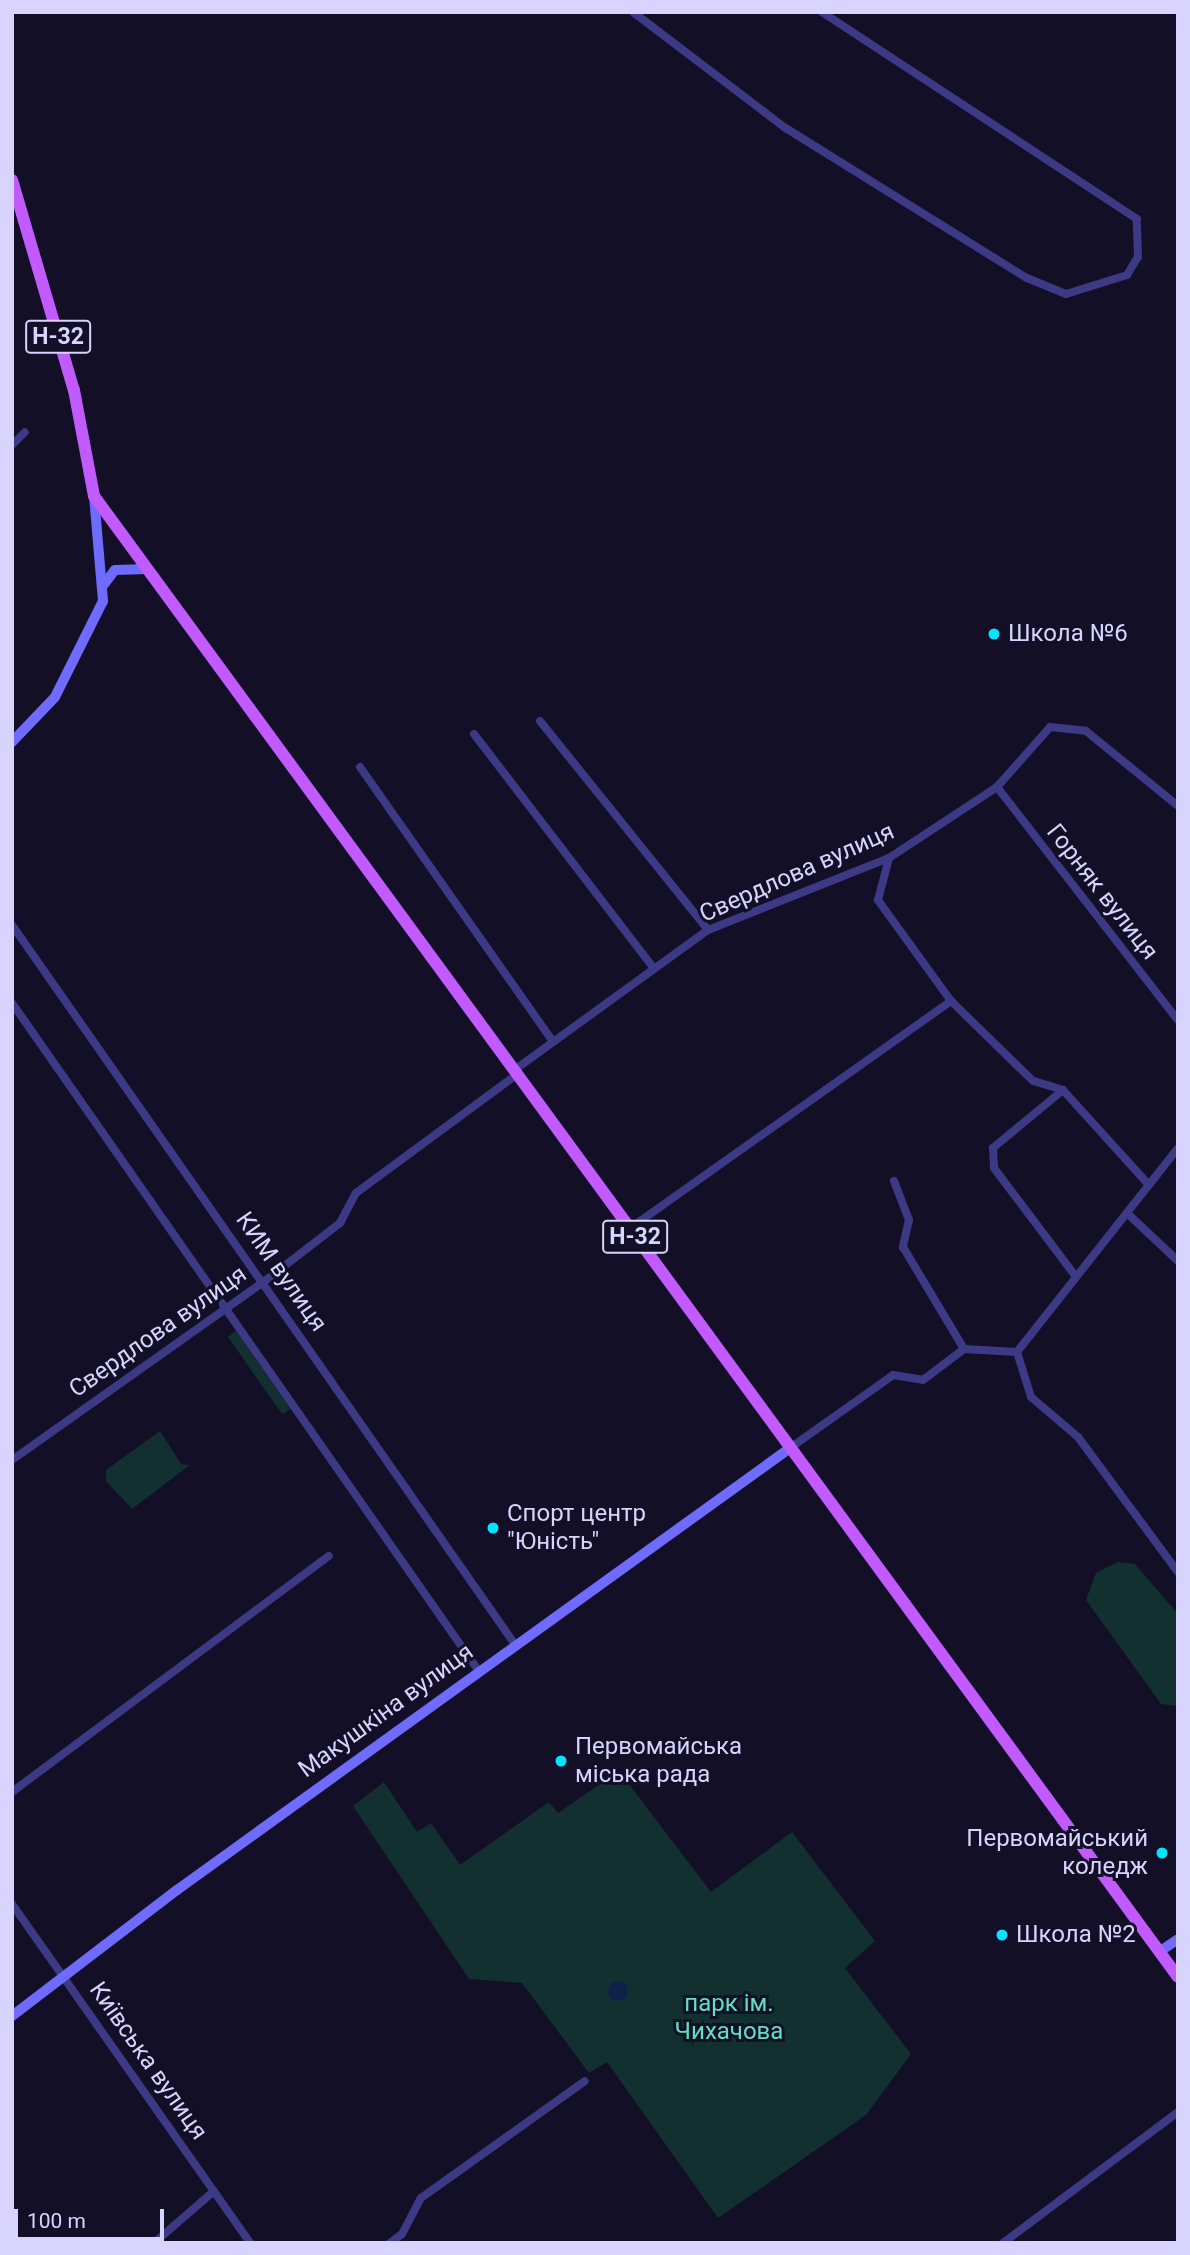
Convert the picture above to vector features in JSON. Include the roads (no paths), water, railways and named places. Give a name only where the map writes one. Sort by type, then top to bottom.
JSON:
[{"type":"main road","name":"Н-32","points":[[12,180],[74,390],[94,496],[1178,1977]]},
{"type":"street","points":[[633,12],[784,127],[1027,278],[1066,295],[1127,275],[1138,257],[1137,219],[822,12]]},
{"type":"street","points":[[12,445],[25,432]]},
{"type":"street","points":[[12,742],[55,696],[103,601],[94,496]]},
{"type":"street","points":[[102,587],[115,570],[147,569]]},
{"type":"street","points":[[540,721],[708,930]]},
{"type":"street","name":"Свердлова вулиця","points":[[12,1460],[265,1281],[340,1223],[356,1193],[553,1042],[708,930],[889,858],[997,787],[1050,727],[1086,731],[1178,806]]},
{"type":"street","points":[[474,734],[654,969]]},
{"type":"street","points":[[359,767],[553,1042]]},
{"type":"street","name":"Горняк вулиця","points":[[997,787],[1178,1020]]},
{"type":"street","points":[[889,858],[878,900],[951,1001],[1033,1081],[1063,1090],[1149,1185]]},
{"type":"street","name":"КИМ вулиця","points":[[12,925],[265,1281],[514,1643]]},
{"type":"street","points":[[629,1229],[951,1001]]},
{"type":"street","points":[[12,1003],[229,1308],[478,1670]]},
{"type":"street","points":[[1063,1090],[993,1149],[994,1168],[1076,1277]]},
{"type":"street","points":[[1017,1352],[1178,1148]]},
{"type":"street","points":[[894,1181],[909,1220],[903,1247],[964,1349]]},
{"type":"street","points":[[1127,1213],[1178,1261]]},
{"type":"street","points":[[790,1448],[893,1375],[923,1380],[964,1349],[1017,1352]]},
{"type":"street","points":[[1017,1352],[1031,1397],[1078,1437],[1178,1572]]},
{"type":"street","name":"Макушкіна вулиця","points":[[12,2016],[64,1972],[514,1643],[790,1448]]},
{"type":"street","points":[[12,1792],[329,1556]]},
{"type":"street","name":"Київська вулиця","points":[[12,1904],[64,1972],[250,2243]]},
{"type":"street","points":[[1160,1952],[1178,1939]]},
{"type":"street","points":[[390,2243],[402,2234],[421,2198],[585,2081]]},
{"type":"street","points":[[1003,2243],[1178,2112]]},
{"type":"street","points":[[154,2243],[214,2192]]},
{"type":"street","points":[[402,2234],[408,2243]]},
{"type":"street","points":[[1013,2235],[1019,2243]]},
{"type":"water","points":[[618,1981],[625,1984],[628,1991],[625,1998],[618,2001],[611,1998],[608,1991],[611,1984]]},
{"type":"place","name":"Школа №6","points":[[994,634]]},
{"type":"place","name":"Спорт центр \"Юність\"","points":[[493,1528]]},
{"type":"place","name":"Первомайська міська рада","points":[[561,1761]]},
{"type":"place","name":"Первомайський коледж","points":[[1162,1853]]},
{"type":"place","name":"Школа №2","points":[[1002,1935]]},
{"type":"park label","name":"парк ім. Чихачова","points":[[729,2018]]}]
